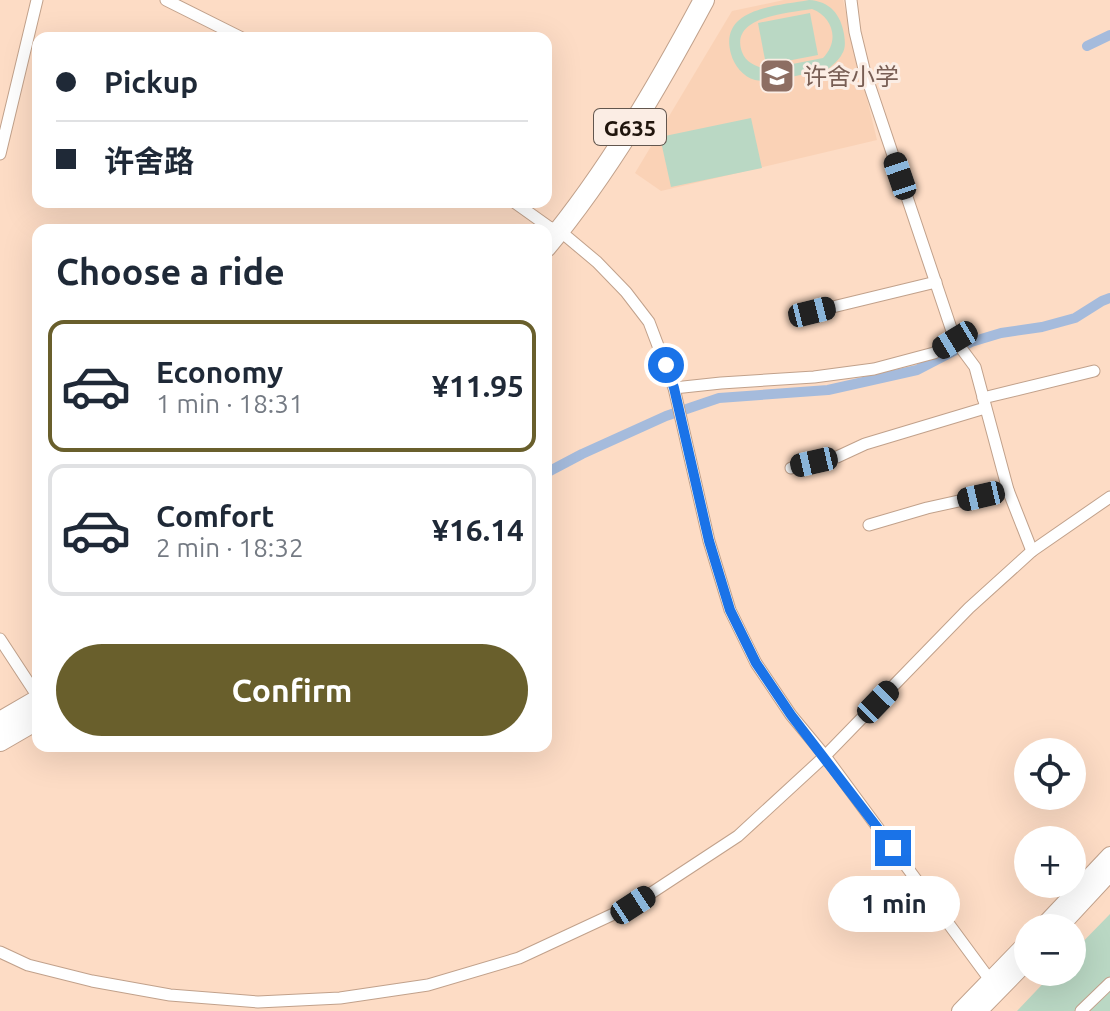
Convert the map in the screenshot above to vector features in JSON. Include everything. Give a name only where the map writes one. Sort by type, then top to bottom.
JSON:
[{"type":"highway","name":"G635","points":[[552,231],[638,98],[695,0]]},
{"type":"highway","name":"G635","points":[[552,231],[614,153],[674,57],[704,0]]},
{"type":"highway","points":[[0,722],[32,702]]},
{"type":"highway","points":[[0,741],[32,722]]},
{"type":"street","points":[[0,154],[37,0]]},
{"type":"street","points":[[166,0],[230,32]]},
{"type":"street","points":[[851,0],[864,69],[956,340],[974,365],[1008,490],[1032,551]]},
{"type":"street","points":[[521,208],[539,224]]},
{"type":"street","points":[[552,235],[597,262],[649,322],[674,392],[709,541],[730,610],[756,663],[791,715],[825,756],[998,989]]},
{"type":"street","points":[[812,312],[936,282]]},
{"type":"street","points":[[674,392],[721,383],[814,377],[874,369],[934,353],[956,340]]},
{"type":"street","points":[[791,468],[837,457],[865,444],[984,403],[1094,371]]},
{"type":"street","points":[[869,525],[1008,490]]},
{"type":"street","points":[[0,952],[28,965],[92,981],[170,995],[258,1002],[340,998],[428,985],[519,958],[633,905],[738,836],[825,756],[969,608],[1032,551],[1110,497]]},
{"type":"street","points":[[0,639],[32,689]]},
{"type":"street","points":[[1054,914],[1110,855]]},
{"type":"street","points":[[1072,914],[1110,873]]},
{"type":"street","points":[[960,1011],[998,989],[1014,963]]},
{"type":"street","points":[[979,1011],[1014,974]]},
{"type":"street","points":[[1081,1011],[1110,983]]},
{"type":"shaded area","name":"许舍小学","points":[[784,0],[843,0],[877,140],[661,191],[635,173],[732,11]]},
{"type":"green space","points":[[809,0],[829,6],[840,21],[845,47],[836,62],[828,69],[780,79],[755,80],[743,73],[731,54],[729,38],[733,27],[742,18],[767,7]],"holes":[[[812,9],[829,24],[833,37],[823,58],[767,69],[752,64],[744,56],[740,40],[752,24],[790,12]]]},
{"type":"green space","points":[[810,13],[818,55],[766,65],[758,23]]},
{"type":"green space","points":[[751,118],[762,168],[671,187],[660,137]]},
{"type":"green space","points":[[1110,914],[1110,1011],[1017,1011],[1041,986],[1086,986],[1086,939]]},
{"type":"waterway","points":[[1087,46],[1110,35]]},
{"type":"waterway","points":[[552,470],[666,416],[719,398],[828,390],[917,370],[971,342],[1075,318],[1110,298]]},
{"type":"place","name":"许舍小学","points":[[777,76]]},
{"type":"route","points":[[666,365],[709,541],[730,610],[756,663],[791,715],[893,848]]}]
